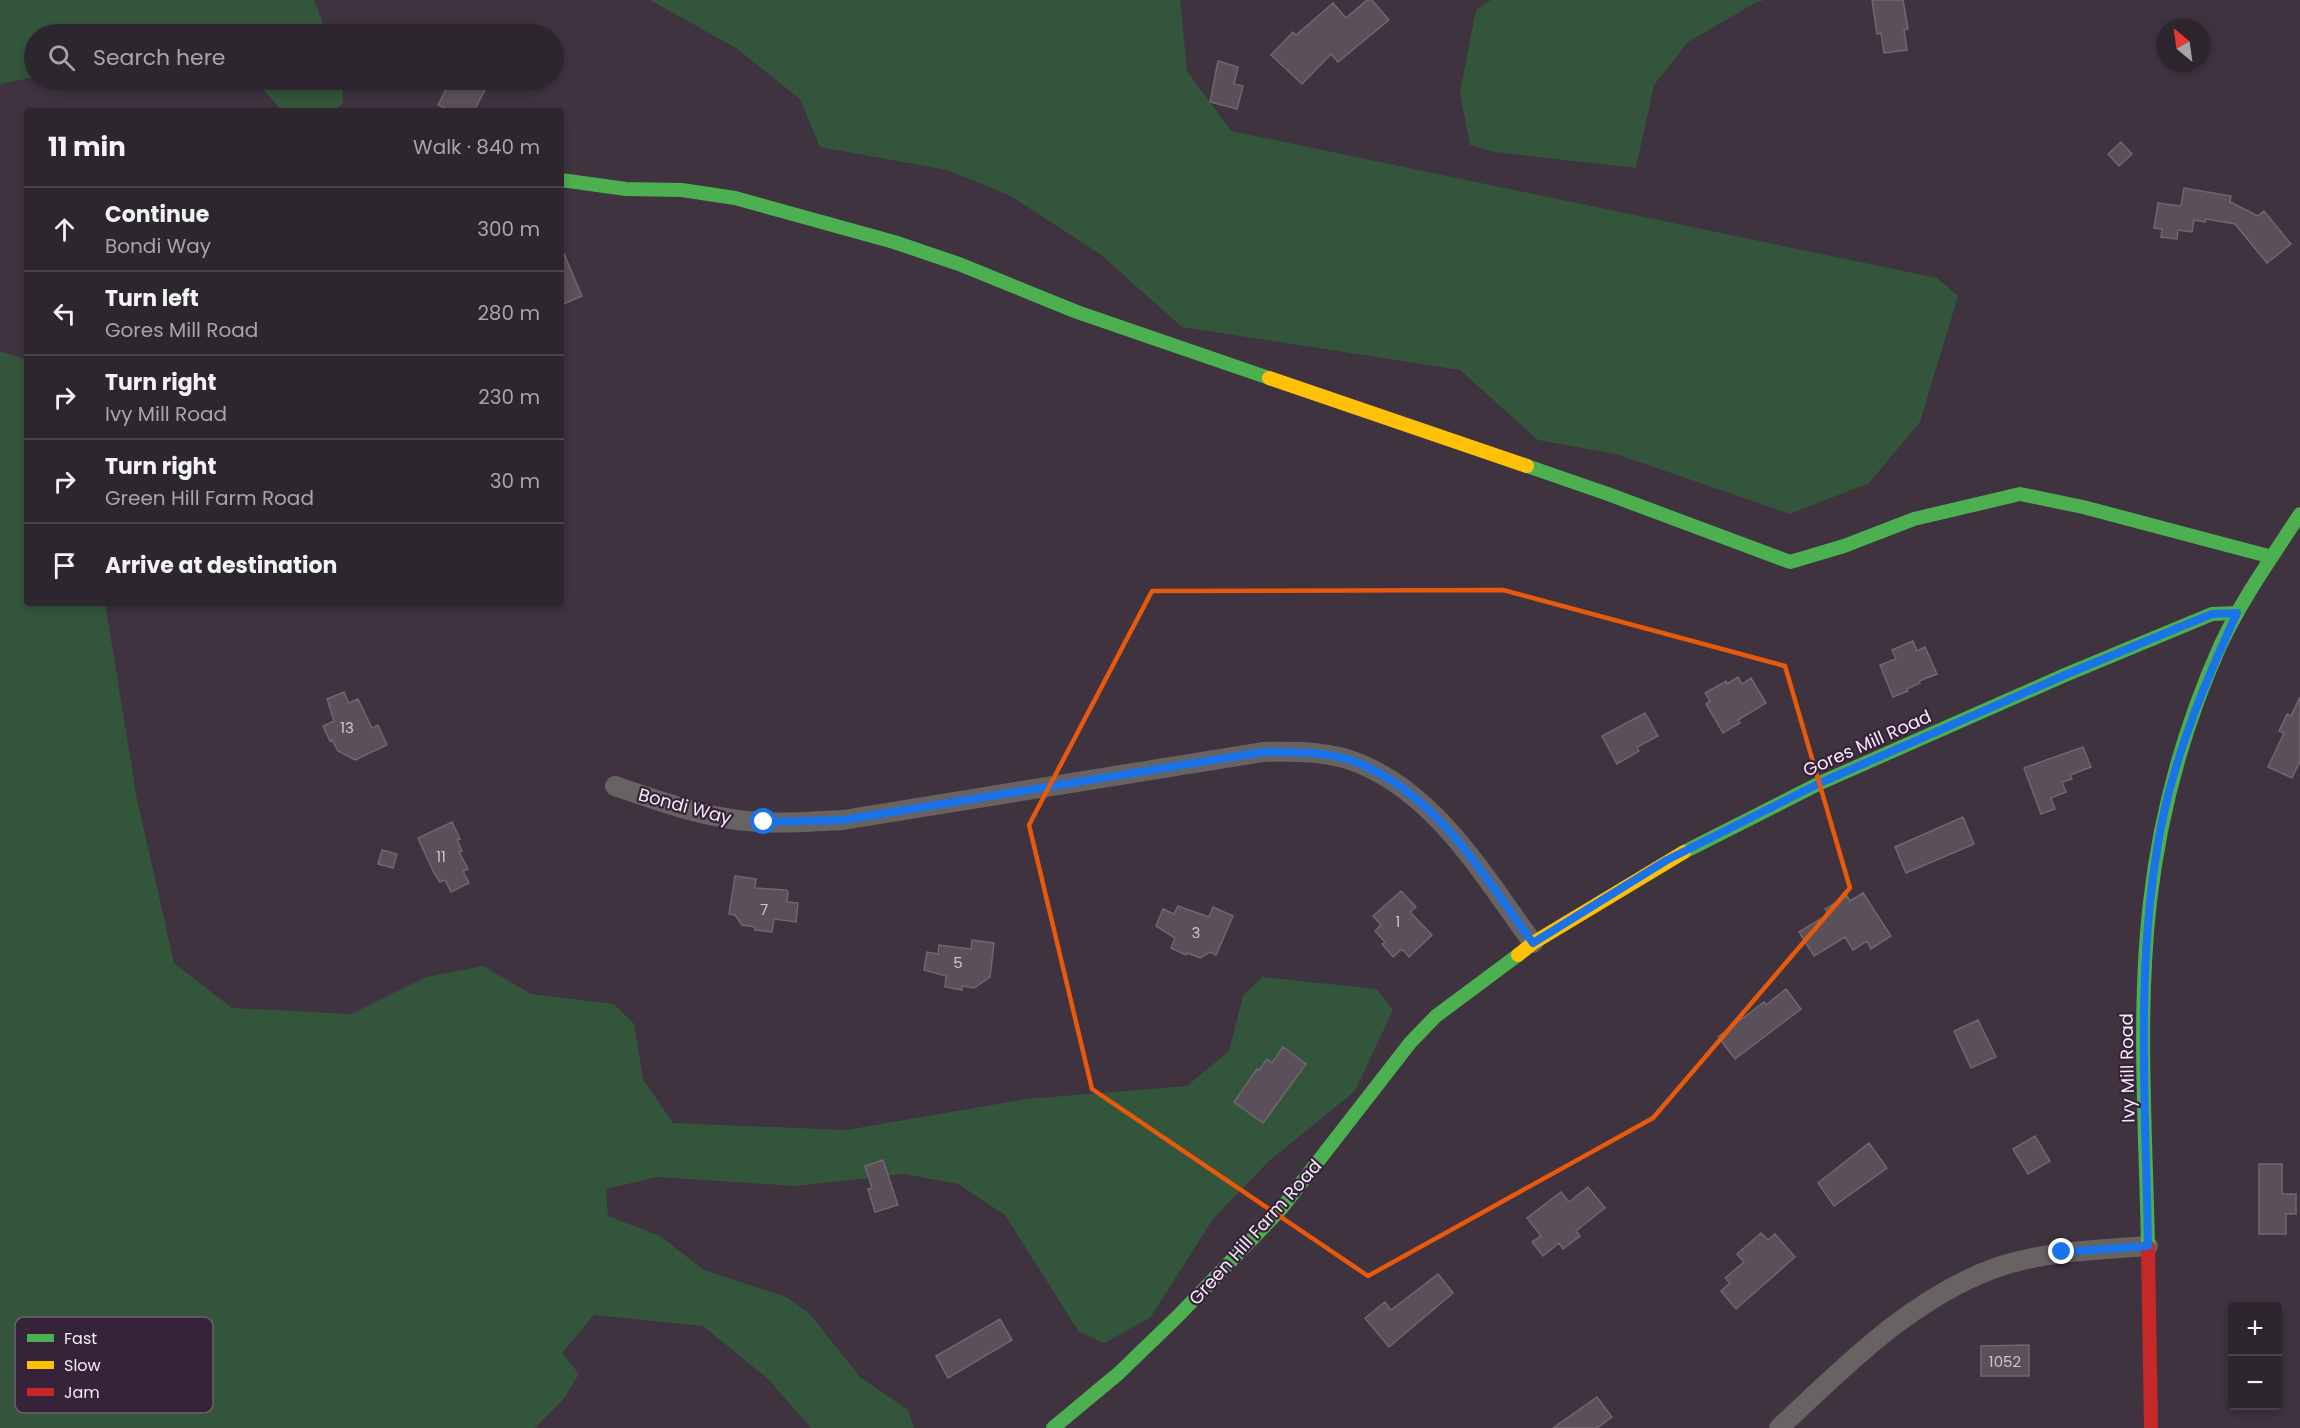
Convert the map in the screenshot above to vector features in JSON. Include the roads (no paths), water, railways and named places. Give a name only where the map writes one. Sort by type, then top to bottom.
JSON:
[{"type":"street","points":[[564,180],[626,189],[682,190],[735,198],[894,242],[959,264],[1077,312],[1608,494],[1790,562],[1844,546],[1914,519],[2020,494],[2083,507],[2272,557]]},
{"type":"street","points":[[2237,613],[2300,514]]},
{"type":"street","name":"Gores Mill Road","points":[[1436,1016],[1533,943],[1667,860],[1820,783],[2185,625],[2212,614],[2237,613]]},
{"type":"street","name":"Ivy Mill Road","points":[[2151,1428],[2144,1000],[2147,930],[2162,821],[2175,772],[2212,667],[2237,613]]},
{"type":"street","name":"Bondi Way","points":[[615,786],[688,810],[732,820],[805,822],[854,819],[1263,752],[1302,752],[1333,756],[1362,765],[1389,779],[1422,802],[1457,840],[1533,943]]},
{"type":"street","name":"Green Hill Farm Road","points":[[1053,1428],[1119,1373],[1281,1209],[1410,1043],[1436,1016]]},
{"type":"street","points":[[1779,1428],[1851,1361],[1882,1336],[1937,1297],[1965,1281],[1995,1268],[2062,1252],[2148,1246]]}]
